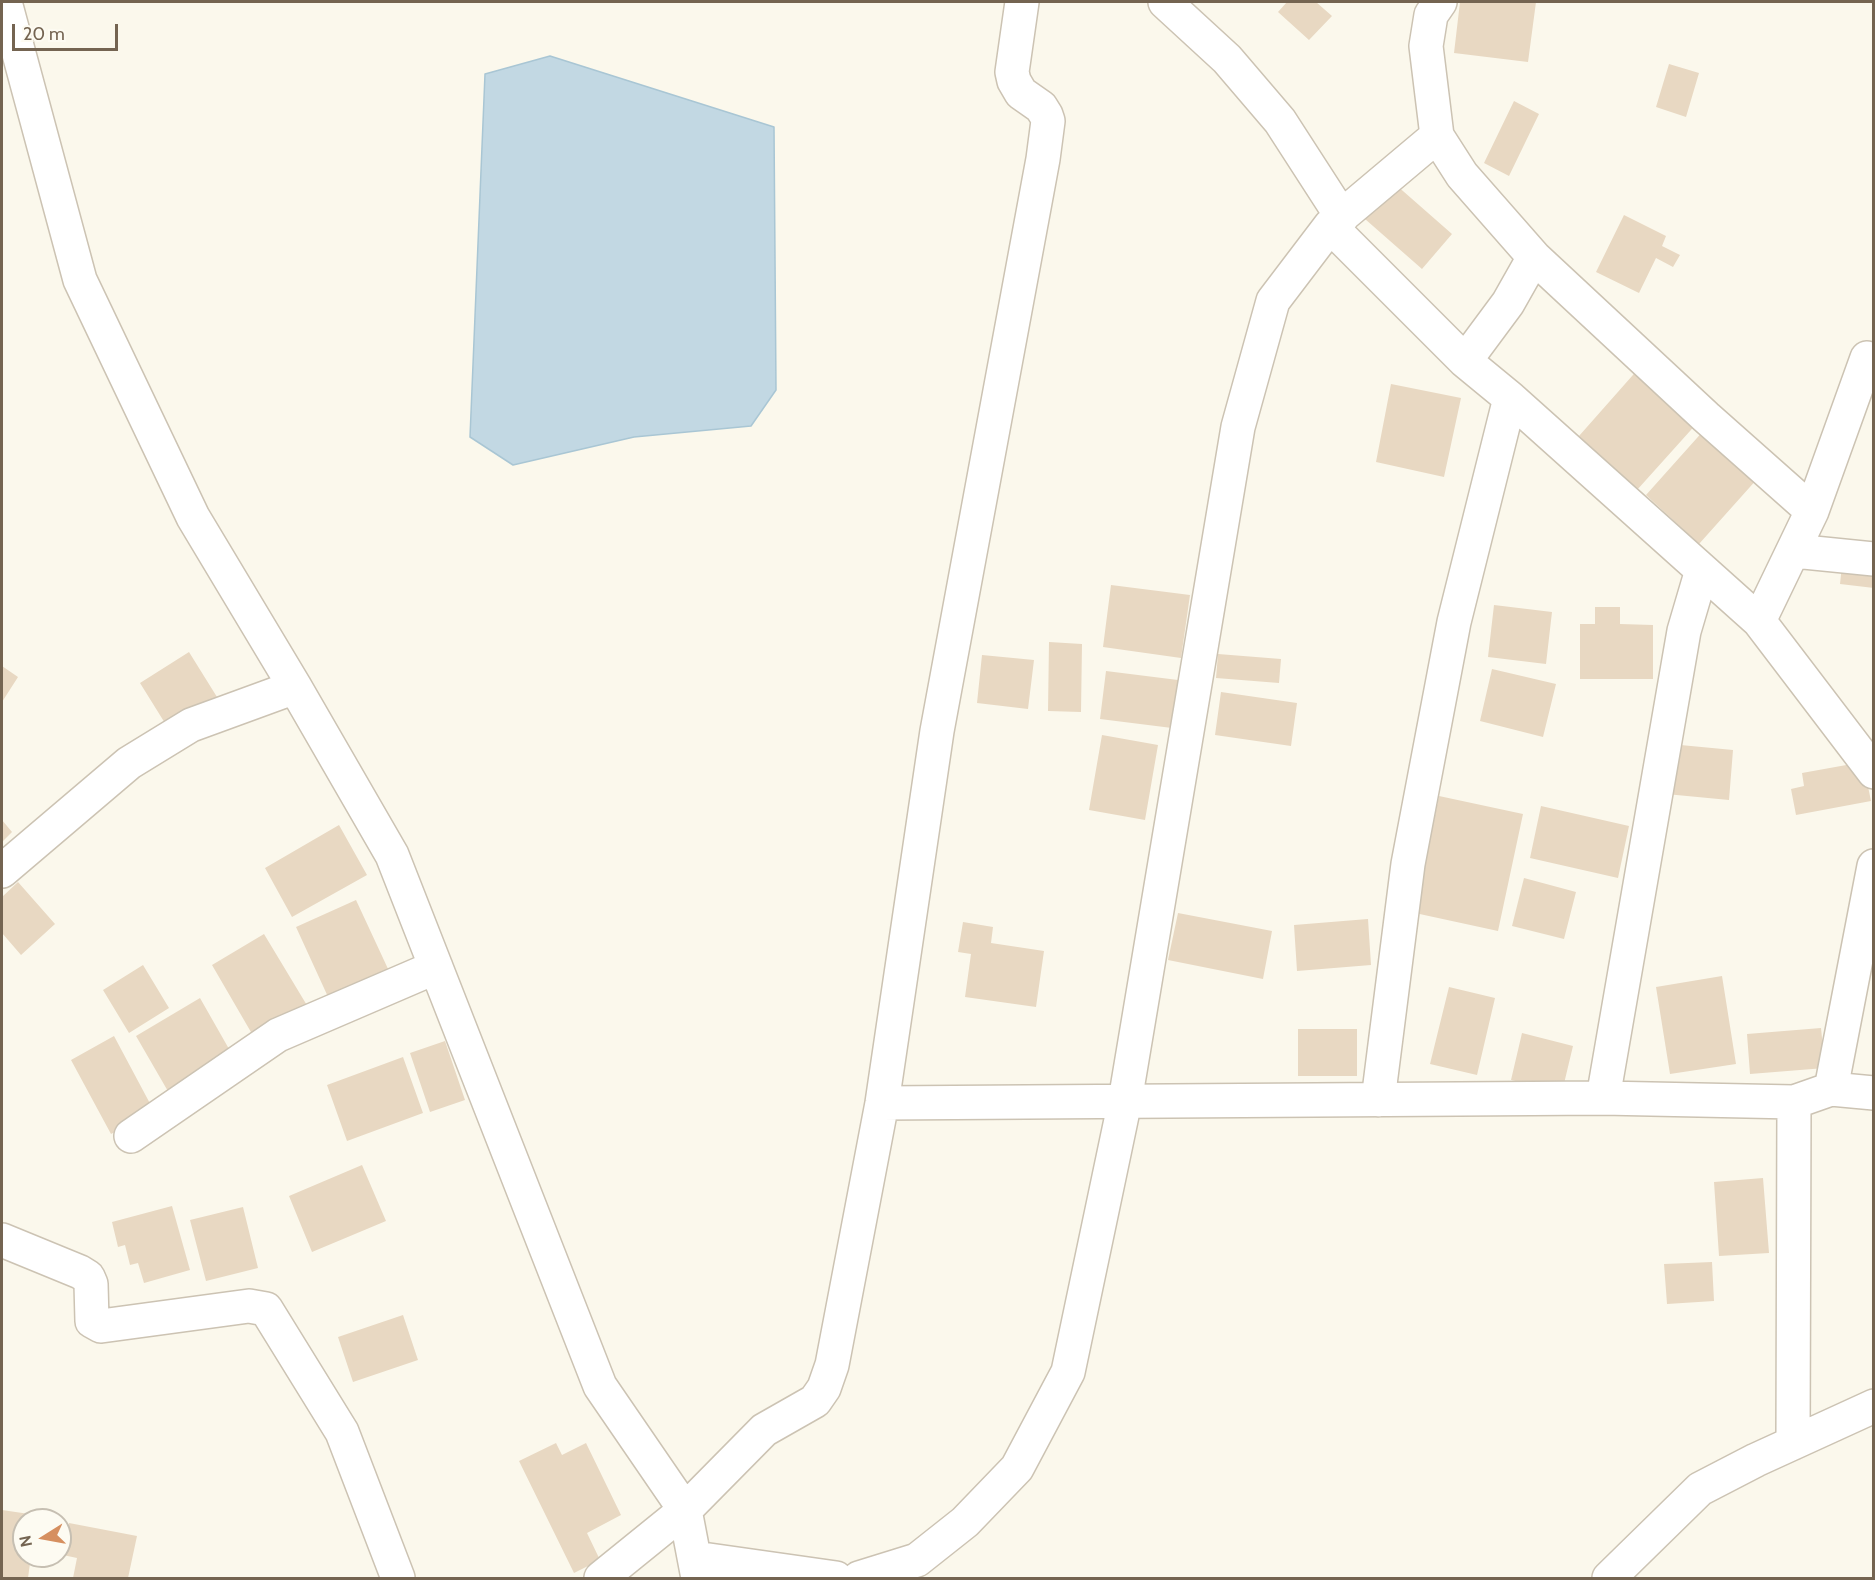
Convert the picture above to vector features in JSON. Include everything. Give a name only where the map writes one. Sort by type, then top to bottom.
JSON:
[{"type":"street","points":[[5,2],[80,280],[192,517],[296,687],[392,855],[600,1386],[685,1510],[697,1568],[836,1578]]},
{"type":"street","points":[[601,1578],[685,1510],[764,1430],[815,1401],[824,1388],[832,1365],[882,1103],[937,731],[1043,159],[1048,121],[1035,103],[1021,93],[1012,72],[1022,2]]},
{"type":"street","points":[[1165,2],[1227,59],[1280,121],[1336,222],[1465,361],[1510,398],[1759,621],[1874,772]]},
{"type":"street","points":[[1432,6],[1426,46],[1437,136],[1462,175],[1534,257],[1706,417],[1812,511]]},
{"type":"street","points":[[859,1578],[917,1560],[964,1522],[1017,1468],[1068,1372],[1125,1101],[1238,427],[1273,302],[1336,222],[1437,136]]},
{"type":"street","points":[[1465,361],[1508,303],[1534,257]]},
{"type":"street","points":[[1759,621],[1812,511],[1867,358]]},
{"type":"street","points":[[1378,1100],[1408,864],[1454,622],[1510,398]]},
{"type":"street","points":[[1794,551],[1874,559]]},
{"type":"street","points":[[1603,1098],[1684,631],[1702,570]]},
{"type":"street","points":[[2,871],[129,763],[191,725],[296,687]]},
{"type":"street","points":[[1831,1089],[1874,866]]},
{"type":"street","points":[[131,1136],[278,1035],[436,967]]},
{"type":"street","points":[[882,1103],[1603,1098],[1794,1102],[1831,1089],[1874,1093]]},
{"type":"street","points":[[1793,1443],[1794,1102]]},
{"type":"street","points":[[2,1240],[88,1277],[91,1284],[92,1321],[101,1326],[249,1306],[266,1309],[342,1432],[398,1578]]},
{"type":"street","points":[[1609,1578],[1700,1489],[1874,1406]]},
{"type":"water","points":[[550,56],[774,127],[776,390],[751,426],[634,437],[513,465],[470,437],[485,74]]},
{"type":"building","points":[[1287,2],[1316,2],[1332,16],[1309,40],[1278,12]]},
{"type":"building","points":[[1460,2],[1536,2],[1528,62],[1454,53]]},
{"type":"building","points":[[1669,64],[1699,73],[1686,117],[1656,107]]},
{"type":"building","points":[[1514,101],[1539,114],[1509,176],[1484,163]]},
{"type":"building","points":[[1395,184],[1452,234],[1422,269],[1365,219]]},
{"type":"building","points":[[1624,215],[1666,236],[1662,246],[1680,255],[1673,267],[1656,258],[1639,293],[1596,272]]},
{"type":"building","points":[[1640,367],[1699,421],[1637,490],[1579,436]]},
{"type":"building","points":[[1391,384],[1461,398],[1444,477],[1376,462]]},
{"type":"building","points":[[1705,429],[1758,478],[1699,544],[1646,495]]},
{"type":"building","points":[[1843,556],[1874,560],[1874,588],[1840,584]]},
{"type":"building","points":[[1111,585],[1190,595],[1181,658],[1103,647]]},
{"type":"building","points":[[1494,605],[1552,612],[1546,664],[1488,657]]},
{"type":"building","points":[[1595,607],[1620,607],[1620,624],[1653,625],[1653,679],[1580,679],[1580,624],[1595,624]]},
{"type":"building","points":[[1049,642],[1082,644],[1081,712],[1048,711]]},
{"type":"building","points":[[189,652],[217,697],[168,728],[140,683]]},
{"type":"building","points":[[1218,654],[1281,659],[1279,683],[1216,678]]},
{"type":"building","points":[[982,655],[1034,660],[1028,709],[977,703]]},
{"type":"building","points":[[2,666],[18,677],[2,702]]},
{"type":"building","points":[[1492,669],[1556,684],[1543,737],[1480,721]]},
{"type":"building","points":[[1106,671],[1178,680],[1172,728],[1100,719]]},
{"type":"building","points":[[1221,692],[1297,703],[1291,746],[1215,735]]},
{"type":"building","points":[[1102,735],[1158,745],[1145,820],[1089,810]]},
{"type":"building","points":[[1670,744],[1733,750],[1729,800],[1666,794]]},
{"type":"building","points":[[1863,762],[1871,801],[1796,815],[1791,789],[1804,786],[1802,773]]},
{"type":"building","points":[[1439,796],[1523,814],[1498,931],[1415,913]]},
{"type":"building","points":[[1541,806],[1629,826],[1618,878],[1530,858]]},
{"type":"building","points":[[2,820],[12,832],[2,842]]},
{"type":"building","points":[[339,825],[367,875],[292,917],[265,868]]},
{"type":"building","points":[[1524,878],[1576,892],[1564,939],[1512,926]]},
{"type":"building","points":[[18,882],[55,924],[21,955],[2,933],[2,897]]},
{"type":"building","points":[[356,900],[389,971],[329,999],[296,927]]},
{"type":"building","points":[[1178,913],[1272,931],[1263,979],[1168,960]]},
{"type":"building","points":[[1368,919],[1371,965],[1297,971],[1294,925]]},
{"type":"building","points":[[963,922],[993,927],[991,943],[1044,951],[1036,1007],[965,997],[971,954],[958,952]]},
{"type":"building","points":[[264,934],[308,1007],[255,1039],[212,965]]},
{"type":"building","points":[[143,965],[169,1008],[129,1033],[103,990]]},
{"type":"building","points":[[1722,976],[1736,1064],[1670,1074],[1656,987]]},
{"type":"building","points":[[1449,987],[1495,998],[1477,1075],[1430,1064]]},
{"type":"building","points":[[200,998],[233,1056],[169,1093],[136,1036]]},
{"type":"building","points":[[1821,1028],[1825,1068],[1750,1074],[1747,1034]]},
{"type":"building","points":[[1298,1029],[1357,1029],[1357,1076],[1298,1076]]},
{"type":"building","points":[[1522,1033],[1573,1046],[1562,1092],[1511,1080]]},
{"type":"building","points":[[114,1036],[154,1111],[111,1134],[71,1060]]},
{"type":"building","points":[[445,1041],[465,1100],[430,1112],[410,1053]]},
{"type":"building","points":[[403,1057],[423,1113],[347,1141],[327,1085]]},
{"type":"building","points":[[362,1165],[386,1221],[312,1252],[289,1196]]},
{"type":"building","points":[[1763,1178],[1769,1253],[1719,1256],[1714,1182]]},
{"type":"building","points":[[172,1206],[190,1270],[144,1283],[138,1263],[130,1265],[125,1245],[118,1247],[112,1222]]},
{"type":"building","points":[[243,1207],[258,1268],[206,1281],[190,1220]]},
{"type":"building","points":[[1712,1262],[1714,1301],[1667,1304],[1664,1264]]},
{"type":"building","points":[[403,1315],[418,1360],[353,1382],[338,1337]]},
{"type":"building","points":[[556,1443],[562,1455],[586,1443],[621,1515],[587,1533],[600,1560],[574,1573],[519,1461]]},
{"type":"building","points":[[2,1510],[12,1511],[12,1568],[29,1568],[28,1578],[2,1578]]},
{"type":"building","points":[[72,1524],[137,1536],[128,1578],[73,1578],[77,1558],[72,1557]]}]
